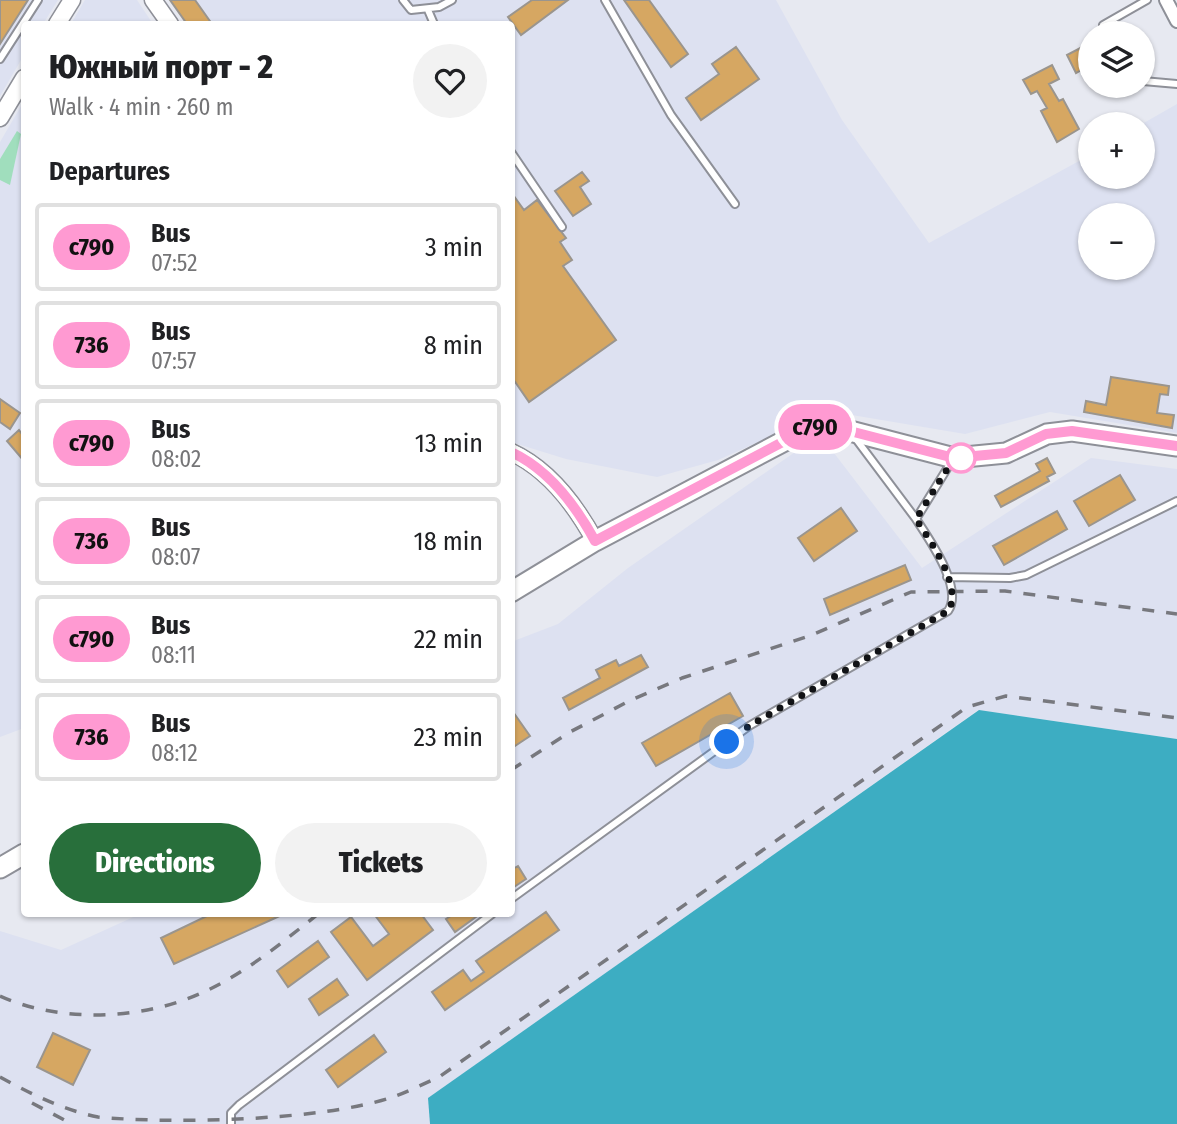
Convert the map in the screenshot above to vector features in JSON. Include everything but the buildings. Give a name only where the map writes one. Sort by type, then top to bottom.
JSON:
[{"type":"main road","points":[[515,590],[595,541],[811,427],[826,426],[954,458],[1006,453],[1046,434],[1072,431],[1177,446]]},
{"type":"main road","points":[[0,868],[21,856]]},
{"type":"street","points":[[59,21],[72,0]]},
{"type":"street","points":[[153,0],[168,21]]},
{"type":"street","points":[[1166,0],[1177,21]]},
{"type":"street","points":[[0,118],[21,83]]},
{"type":"street","points":[[515,455],[546,476],[579,513],[595,541]]},
{"type":"lane","points":[[24,21],[38,0]]},
{"type":"lane","points":[[402,0],[411,10],[428,10],[452,0]]},
{"type":"lane","points":[[605,0],[671,115],[735,204]]},
{"type":"lane","points":[[1110,21],[1147,0]]},
{"type":"lane","points":[[428,10],[433,21]]},
{"type":"lane","points":[[0,59],[21,26]]},
{"type":"lane","points":[[1155,82],[1177,84]]},
{"type":"lane","points":[[515,158],[562,227]]},
{"type":"lane","points":[[515,896],[749,726],[938,618],[952,604],[953,592],[939,555],[916,519],[851,432]]},
{"type":"lane","points":[[916,519],[954,458]]},
{"type":"lane","points":[[947,577],[1010,578],[1026,575],[1177,501]]},
{"type":"lane","points":[[231,1124],[232,1113],[239,1105],[488,917]]},
{"type":"shaded area","points":[[0,0],[58,0],[45,21],[21,21],[21,60],[0,96]]},
{"type":"shaded area","points":[[85,0],[137,0],[151,21],[73,21]]},
{"type":"shaded area","points":[[170,0],[776,0],[842,120],[929,243],[1078,162],[1078,189],[1155,189],[1155,117],[1177,104],[1177,433],[1050,412],[965,434],[828,411],[718,460],[657,477],[566,459],[515,443],[515,21],[184,21]]},
{"type":"shaded area","points":[[21,106],[21,729],[0,737],[0,142]]},
{"type":"shaded area","points":[[798,450],[834,453],[922,568],[1091,458],[1177,469],[1177,739],[978,710],[429,1098],[430,1124],[0,1124],[0,931],[61,950],[133,917],[515,917],[515,640],[558,624],[628,568]]},
{"type":"green space","points":[[17,131],[21,134],[10,185],[0,180],[0,159]]},
{"type":"water","points":[[979,710],[1177,739],[1177,1124],[430,1124],[428,1098]]},
{"type":"railway","points":[[515,767],[570,732],[631,700],[682,678],[812,635],[911,592],[1005,591],[1177,614]]},
{"type":"railway","points":[[0,1077],[72,1110],[98,1117],[129,1119],[203,1120],[285,1116],[360,1106],[390,1098],[439,1077],[967,707],[1006,696],[1177,718]]},
{"type":"railway","points":[[0,996],[24,1005],[77,1014],[104,1015],[158,1008],[208,990],[237,974],[314,917]]},
{"type":"railway","points":[[32,1103],[72,1124]]},
{"type":"bus line","name":"с790","points":[[515,454],[546,476],[579,513],[595,541],[811,427],[826,426],[846,430],[954,458],[1006,453],[1046,434],[1072,431],[1177,446]]},
{"type":"route","points":[[727,742],[749,726],[948,611],[953,592],[939,555],[916,519],[954,458],[961,458]]}]
